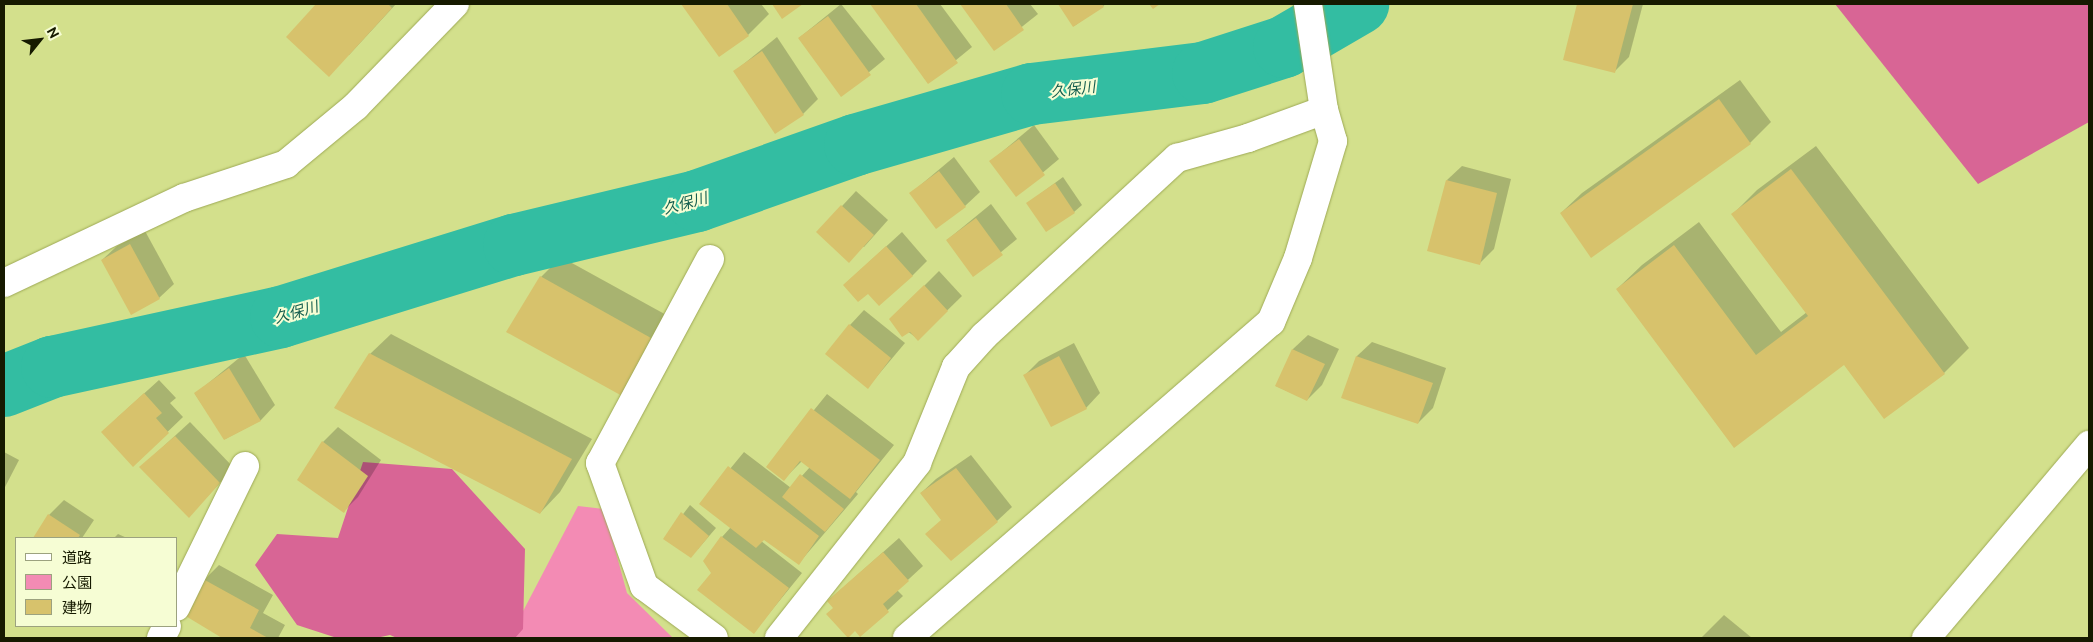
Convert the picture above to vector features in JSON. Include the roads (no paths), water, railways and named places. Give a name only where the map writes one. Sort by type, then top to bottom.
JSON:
[{"type":"street","points":[[4,283],[184,198],[286,164],[356,106],[455,4]]},
{"type":"street","points":[[907,638],[1271,322],[1298,258],[1333,142],[1324,110],[1309,7]]},
{"type":"street","points":[[779,638],[917,463],[956,367],[984,336],[1177,158],[1248,138],[1324,110]]},
{"type":"street","points":[[710,259],[600,463],[644,586],[714,638]]},
{"type":"street","points":[[1926,638],[2089,445]]},
{"type":"street","points":[[178,603],[245,466]]},
{"type":"waterway","name":"久保川","points":[[4,386],[52,367],[281,317],[514,245],[697,201],[855,145],[1032,94],[1203,73],[1284,47],[1358,4]]}]
